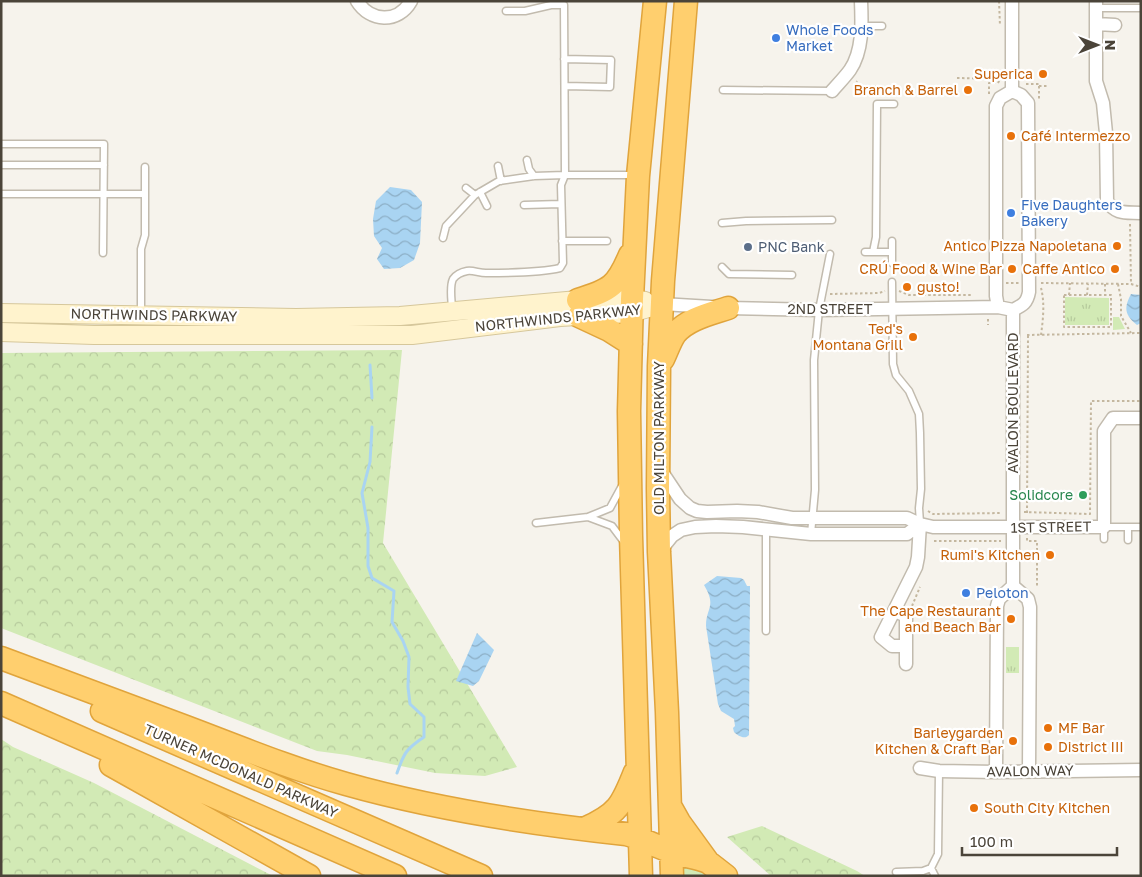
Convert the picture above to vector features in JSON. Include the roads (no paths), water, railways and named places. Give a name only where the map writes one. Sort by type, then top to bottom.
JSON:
[{"type":"highway","name":"OLD MILTON PARKWAY","points":[[641,876],[631,552],[629,411],[631,306],[638,176],[655,1]]},
{"type":"highway","name":"OLD MILTON PARKWAY","points":[[672,876],[667,712],[659,552],[659,366],[663,281],[686,1]]},
{"type":"highway","points":[[631,344],[579,308],[617,281],[635,244]]},
{"type":"highway","points":[[659,366],[674,335],[683,326],[728,308]]},
{"type":"highway","points":[[1,658],[250,752],[325,778],[429,805],[509,819],[626,834],[671,852],[708,862]]},
{"type":"highway","name":"TURNER MCDONALD PARKWAY","points":[[1,667],[481,876]]},
{"type":"highway","points":[[1,703],[310,876]]},
{"type":"highway","points":[[1,703],[395,876]]},
{"type":"highway","points":[[584,829],[605,819],[618,807],[638,764]]},
{"type":"highway","points":[[670,806],[679,822],[708,862],[726,876]]},
{"type":"street","points":[[357,1],[372,16],[382,18],[392,17],[401,13],[411,1]]},
{"type":"street","points":[[832,91],[851,69],[859,51],[862,26],[861,1]]},
{"type":"street","points":[[1012,1],[1012,85],[1028,103],[1029,283],[1028,299],[1024,304],[1013,310],[998,307],[996,296],[996,106],[1000,98],[1012,85]]},
{"type":"street","points":[[1096,5],[1096,81],[1103,103],[1106,133],[1107,201],[1116,212],[1135,213]]},
{"type":"street","points":[[1096,24],[1115,24]]},
{"type":"street","name":"NORTHWINDS PARKWAY","points":[[1,313],[296,318],[400,316],[452,312],[662,304]]},
{"type":"street","name":"2ND STREET","points":[[662,304],[819,310],[998,307]]},
{"type":"street","name":"NORTHWINDS PARKWAY","points":[[1,332],[141,335],[412,335],[514,322],[579,308]]},
{"type":"street","name":"AVALON BOULEVARD","points":[[1013,310],[1013,586]]},
{"type":"street","points":[[141,315],[141,335]]},
{"type":"street","name":"1ST STREET","points":[[658,467],[680,499],[690,508],[697,511],[758,512],[792,518],[907,518],[920,524],[934,527],[1027,528],[1104,533],[1104,431],[1113,418],[1141,418]]},
{"type":"street","points":[[659,552],[672,536],[688,528],[716,526],[811,534],[907,534],[920,524]]},
{"type":"street","points":[[906,646],[892,646],[882,638],[916,567],[920,524]]},
{"type":"street","points":[[996,772],[997,606],[999,600],[1013,586],[1028,599],[1030,607],[1029,771]]},
{"type":"street","points":[[895,611],[906,616],[906,664]]},
{"type":"street","name":"AVALON WAY","points":[[920,768],[939,771],[996,772],[1141,770]]},
{"type":"lane","points":[[452,312],[452,286],[456,276],[468,271],[482,274],[546,270],[560,268],[563,263],[561,204],[562,185],[565,175],[564,5],[551,5],[525,11],[506,11]]},
{"type":"lane","points":[[1096,5],[1141,8]]},
{"type":"lane","points":[[862,26],[882,26]]},
{"type":"lane","points":[[564,59],[611,60],[610,87],[565,86]]},
{"type":"lane","points":[[723,90],[832,91]]},
{"type":"lane","points":[[892,252],[869,252],[876,237],[877,104],[894,104]]},
{"type":"lane","points":[[1,144],[104,144],[104,253]]},
{"type":"lane","points":[[527,160],[529,169],[534,176]]},
{"type":"lane","points":[[1,165],[104,165]]},
{"type":"lane","points":[[498,166],[501,181]]},
{"type":"lane","points":[[141,315],[141,249],[145,234],[145,167]]},
{"type":"lane","points":[[443,238],[446,226],[478,194],[501,181],[534,176],[638,176]]},
{"type":"lane","points":[[466,188],[478,194],[487,206]]},
{"type":"lane","points":[[1,194],[145,194]]},
{"type":"lane","points":[[524,205],[561,204]]},
{"type":"lane","points":[[722,223],[832,220]]},
{"type":"lane","points":[[562,241],[607,240]]},
{"type":"lane","points":[[892,241],[892,263]]},
{"type":"lane","points":[[811,534],[815,490],[814,360],[819,310],[830,254]]},
{"type":"lane","points":[[722,268],[730,274],[792,275]]},
{"type":"lane","points":[[892,282],[893,364],[896,375],[909,391],[919,414],[920,524]]},
{"type":"lane","points":[[536,523],[588,517],[610,508],[630,472]]},
{"type":"lane","points":[[588,517],[612,526],[631,552]]},
{"type":"lane","points":[[1128,527],[1128,540]]},
{"type":"lane","points":[[1104,533],[1128,527],[1141,527]]},
{"type":"lane","points":[[766,529],[766,631]]},
{"type":"lane","points":[[896,872],[923,871],[930,868],[938,854],[939,771]]},
{"type":"lane","points":[[930,868],[935,876]]},
{"type":"water","points":[[390,187],[411,190],[422,202],[420,243],[414,260],[400,268],[384,269],[377,259],[382,248],[374,236],[373,219],[376,201]]},
{"type":"water","points":[[1131,294],[1141,295],[1141,323],[1137,325],[1130,318],[1126,307]]},
{"type":"water","points":[[717,576],[741,578],[747,586],[750,586],[749,735],[746,737],[739,736],[734,732],[734,719],[721,711],[718,704],[706,626],[710,598],[704,585]]},
{"type":"water","points":[[477,633],[494,650],[479,681],[473,686],[456,681]]},
{"type":"waterway","points":[[370,365],[372,398]]},
{"type":"waterway","points":[[372,427],[370,462],[362,493],[368,528],[368,566],[372,578],[394,591],[392,622],[403,641],[409,657],[408,687],[410,704],[424,717],[424,737],[406,752],[397,773]]},
{"type":"place","name":"Whole Foods Market","points":[[776,38]]},
{"type":"place","name":"Superica","points":[[1043,74]]},
{"type":"place","name":"Branch & Barrel","points":[[968,90]]},
{"type":"place","name":"Café Intermezzo","points":[[1011,136]]},
{"type":"place","name":"Five Daughters Bakery","points":[[1011,213]]},
{"type":"place","name":"Antico Pizza Napoletana","points":[[1117,246]]},
{"type":"place","name":"PNC Bank","points":[[748,247]]},
{"type":"place","name":"CRÚ Food & Wine Bar","points":[[1012,269]]},
{"type":"place","name":"Caffe Antico","points":[[1115,269]]},
{"type":"place","name":"gusto!","points":[[907,287]]},
{"type":"place","name":"Ted's Montana Grill","points":[[913,337]]},
{"type":"place","name":"Solidcore","points":[[1083,495]]},
{"type":"place","name":"Rumi's Kitchen","points":[[1050,555]]},
{"type":"place","name":"Peloton","points":[[966,593]]},
{"type":"place","name":"The Cape Restaurant and Beach Bar","points":[[1011,619]]},
{"type":"place","name":"MF Bar","points":[[1048,728]]},
{"type":"place","name":"Barleygarden Kitchen & Craft Bar","points":[[1013,741]]},
{"type":"place","name":"District III","points":[[1048,747]]},
{"type":"place","name":"South City Kitchen","points":[[974,808]]}]
